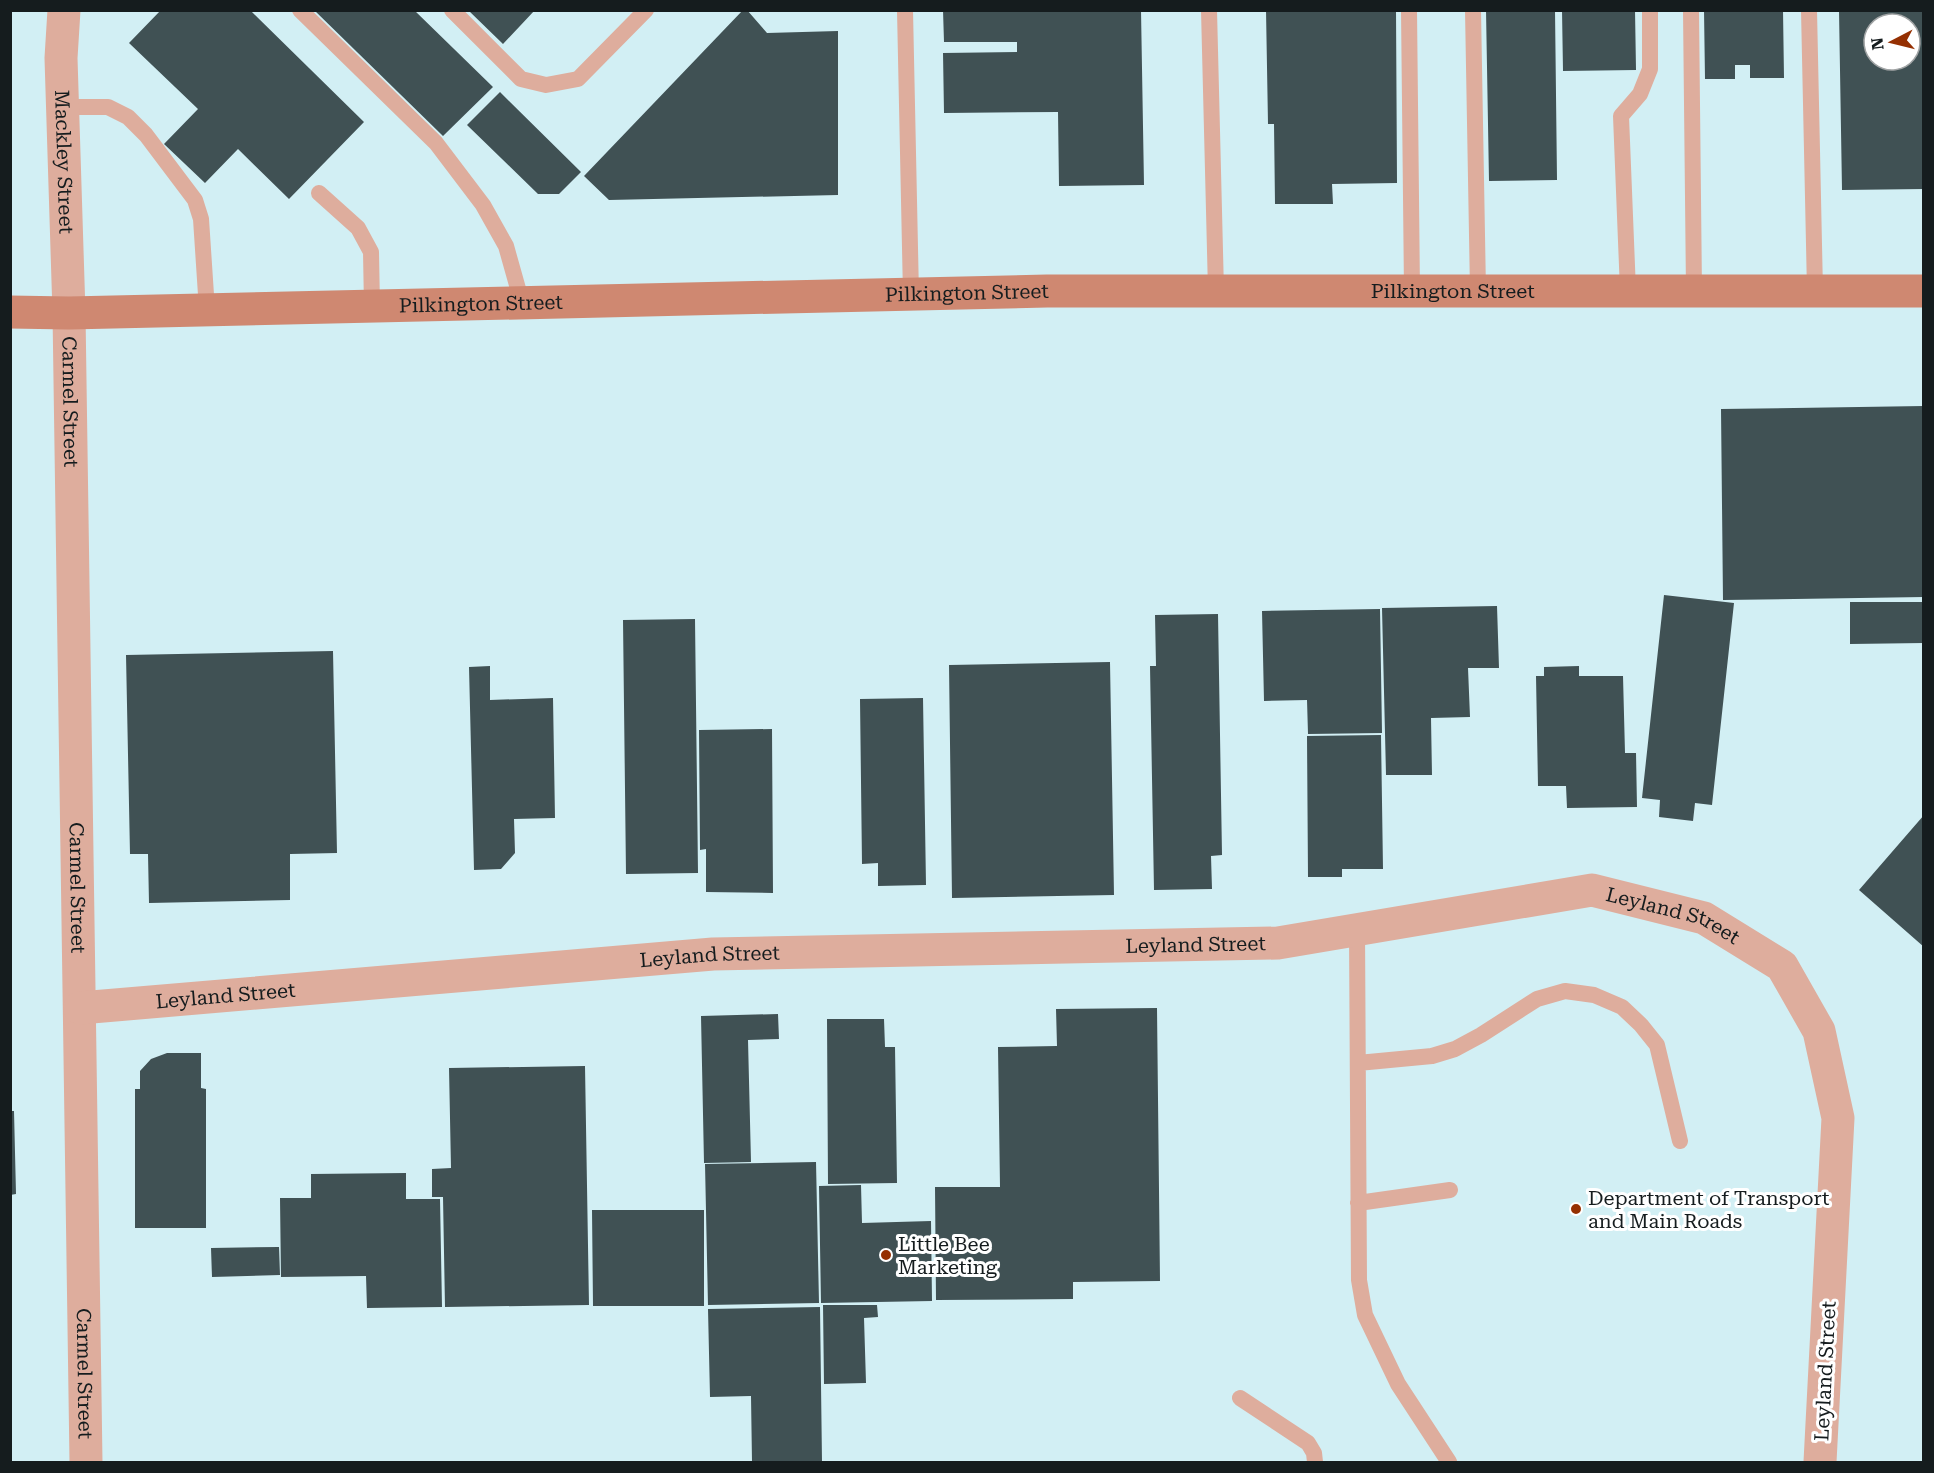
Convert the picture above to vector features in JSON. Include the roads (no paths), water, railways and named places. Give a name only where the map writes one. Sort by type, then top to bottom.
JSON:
[{"type":"street","name":"Mackley Street","points":[[64,10],[61,58],[69,313]]},
{"type":"street","name":"Pilkington Street","points":[[10,312],[69,313],[1047,291],[1923,291]]},
{"type":"street","name":"Carmel Street","points":[[69,313],[86,1462]]},
{"type":"street","name":"Leyland Street","points":[[80,1008],[713,954],[1278,943],[1592,890],[1704,918],[1782,966],[1819,1031],[1838,1118],[1820,1462]]},
{"type":"lane","points":[[300,10],[436,144],[483,205],[506,246],[522,303]]},
{"type":"lane","points":[[452,10],[521,79],[546,85],[578,79],[646,10]]},
{"type":"lane","points":[[905,10],[912,295]]},
{"type":"lane","points":[[1209,10],[1216,291]]},
{"type":"lane","points":[[1409,10],[1412,291]]},
{"type":"lane","points":[[1473,10],[1478,291]]},
{"type":"lane","points":[[1628,291],[1621,116],[1640,94],[1650,69],[1650,10]]},
{"type":"lane","points":[[1691,10],[1694,291]]},
{"type":"lane","points":[[1809,10],[1815,291]]},
{"type":"lane","points":[[62,107],[108,106],[128,117],[146,135],[195,200],[201,219],[207,310]]},
{"type":"lane","points":[[319,193],[358,228],[371,252],[372,306]]},
{"type":"lane","points":[[1357,930],[1359,1280],[1365,1315],[1398,1384],[1449,1462]]},
{"type":"lane","points":[[1358,1062],[1432,1056],[1455,1049],[1481,1035],[1537,999],[1565,991],[1594,995],[1622,1007],[1657,1045],[1680,1142]]},
{"type":"lane","points":[[1358,1203],[1450,1190]]},
{"type":"lane","points":[[1240,1398],[1308,1443],[1314,1453],[1315,1462]]},
{"type":"place","name":"Department of Transport and Main Roads","points":[[1576,1209]]},
{"type":"place","name":"Little Bee Marketing","points":[[886,1255]]}]
